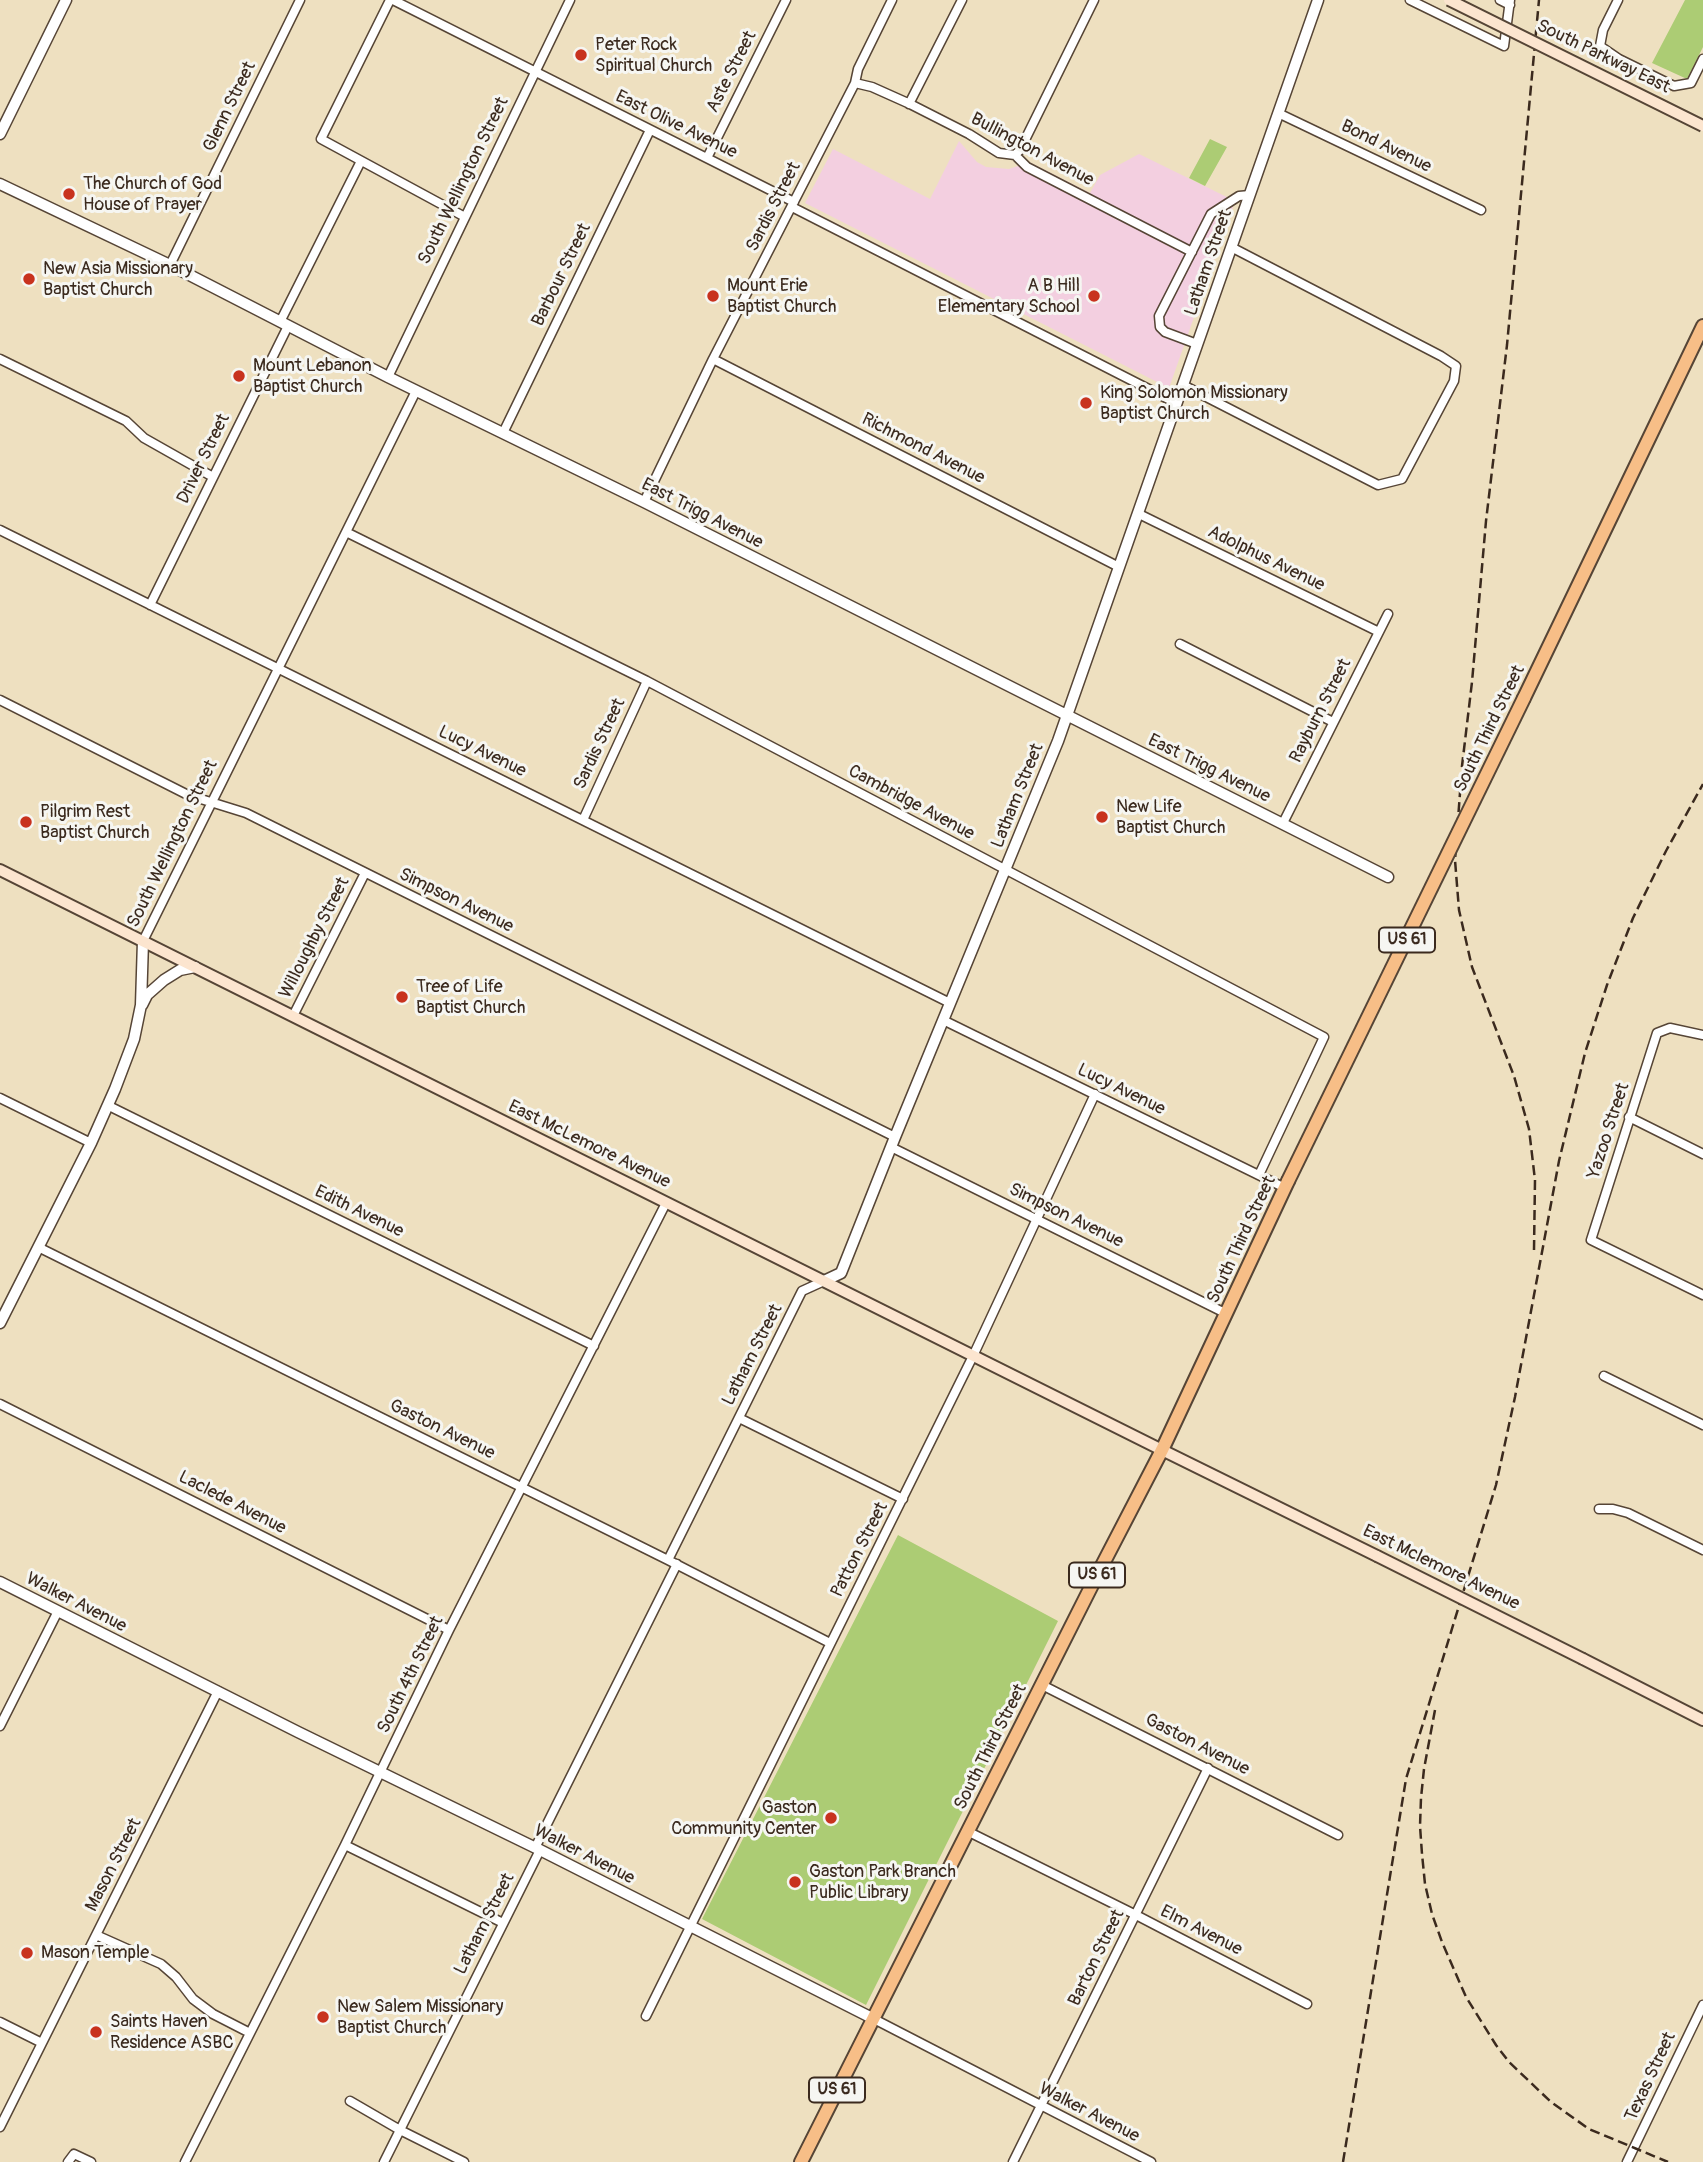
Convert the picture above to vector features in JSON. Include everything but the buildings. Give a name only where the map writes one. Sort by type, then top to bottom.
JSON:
[{"type":"main road","name":"South Parkway East","points":[[1449,0],[1703,127]]},
{"type":"main road","name":"South Third Street","points":[[801,2162],[1162,1451],[1287,1184],[1703,326]]},
{"type":"main road","name":"East McLemore Avenue","points":[[0,870],[1162,1451]]},
{"type":"main road","name":"East Mclemore Avenue","points":[[1162,1451],[1703,1720]]},
{"type":"street","points":[[0,134],[66,0]]},
{"type":"street","name":"Glenn Street","points":[[170,265],[300,0]]},
{"type":"street","points":[[391,0],[321,139],[465,217]]},
{"type":"street","name":"East Olive Avenue","points":[[391,0],[706,158],[1176,403]]},
{"type":"street","name":"South Wellington Street","points":[[388,377],[570,0]]},
{"type":"street","name":"Aste Street","points":[[706,158],[786,0]]},
{"type":"street","name":"Sardis Street","points":[[644,502],[713,359],[855,83],[858,69],[892,0]]},
{"type":"street","points":[[909,104],[962,0]]},
{"type":"street","points":[[1015,155],[1020,150],[1094,0]]},
{"type":"street","name":"Latham Street","points":[[384,2162],[503,1923],[739,1418],[803,1291],[841,1273],[1067,715],[1318,0]]},
{"type":"street","points":[[1410,0],[1504,46],[1510,3],[1500,0]]},
{"type":"street","points":[[1618,0],[1602,30],[1600,46],[1619,59],[1674,86],[1691,83],[1703,59]]},
{"type":"street","name":"Bullington Avenue","points":[[855,83],[872,87],[909,104],[999,153],[1015,155],[1027,167],[1192,252]]},
{"type":"street","name":"Bond Avenue","points":[[1278,113],[1481,210]]},
{"type":"street","name":"Barbour Street","points":[[503,433],[650,130]]},
{"type":"street","name":"Driver Street","points":[[150,605],[361,161]]},
{"type":"street","name":"East Trigg Avenue","points":[[0,184],[170,265],[388,377],[644,502],[1388,877]]},
{"type":"street","points":[[1197,344],[1165,332],[1160,327],[1159,316],[1211,214],[1239,196],[1250,195]]},
{"type":"street","points":[[1183,385],[1378,485],[1402,479],[1454,381],[1456,366],[1441,356],[1231,247]]},
{"type":"street","points":[[0,359],[126,421],[144,438],[213,477]]},
{"type":"street","name":"Richmond Avenue","points":[[713,359],[1119,567]]},
{"type":"street","name":"South Wellington Street","points":[[0,1323],[109,1106],[134,1040],[141,1005],[142,941],[416,391]]},
{"type":"street","name":"Adolphus Avenue","points":[[1139,514],[1378,632]]},
{"type":"street","name":"Lucy Avenue","points":[[0,530],[950,1003]]},
{"type":"street","name":"Cambridge Avenue","points":[[346,532],[647,681],[1324,1037],[1259,1175]]},
{"type":"street","name":"Rayburn Street","points":[[1283,823],[1388,614]]},
{"type":"street","points":[[1181,644],[1333,722]]},
{"type":"street","name":"Sardis Street","points":[[583,820],[647,681]]},
{"type":"street","name":"Simpson Avenue","points":[[0,700],[179,791],[246,813],[1227,1314]]},
{"type":"street","name":"Willoughby Street","points":[[293,1016],[365,873]]},
{"type":"street","points":[[141,1005],[147,995],[164,980],[180,970],[195,967]]},
{"type":"street","name":"Lucy Avenue","points":[[943,1020],[1259,1175],[1287,1184]]},
{"type":"street","name":"Yazoo Street","points":[[1703,1035],[1670,1028],[1657,1033],[1591,1240],[1703,1295]]},
{"type":"street","name":"Patton Street","points":[[646,2016],[974,1356],[1095,1094]]},
{"type":"street","points":[[0,1098],[91,1143]]},
{"type":"street","name":"Edith Avenue","points":[[109,1106],[594,1346]]},
{"type":"street","points":[[1629,1117],[1703,1154]]},
{"type":"street","name":"South 4th Street","points":[[185,2162],[345,1845],[449,1630],[666,1203]]},
{"type":"street","name":"Gaston Avenue","points":[[38,1247],[830,1643]]},
{"type":"street","points":[[1604,1376],[1703,1425]]},
{"type":"street","name":"Laclede Avenue","points":[[0,1404],[449,1630]]},
{"type":"street","points":[[739,1418],[903,1499]]},
{"type":"street","points":[[1599,1509],[1628,1513],[1703,1550]]},
{"type":"street","name":"Walker Avenue","points":[[0,1582],[691,1926],[1151,2162]]},
{"type":"street","points":[[0,1726],[58,1611]]},
{"type":"street","name":"Gaston Avenue","points":[[1042,1685],[1338,1835]]},
{"type":"street","name":"Mason Street","points":[[0,2127],[218,1691]]},
{"type":"street","name":"Barton Street","points":[[1013,2162],[1208,1768]]},
{"type":"street","name":"Elm Avenue","points":[[967,1831],[1307,2004]]},
{"type":"street","points":[[345,1845],[503,1923]]},
{"type":"street","points":[[96,1935],[161,1964],[177,1977],[193,1999],[213,2014],[250,2033]]},
{"type":"street","name":"Texas Street","points":[[1627,2162],[1703,2005]]},
{"type":"street","points":[[0,2022],[42,2043]]},
{"type":"street","points":[[350,2101],[464,2162]]},
{"type":"street","points":[[68,2162],[74,2154],[90,2162]]},
{"type":"shaded area","name":"A B Hill Elementary School","points":[[959,141],[977,162],[986,167],[1009,169],[1025,160],[1090,193],[1100,175],[1139,154],[1235,201],[1169,388],[805,203],[833,149],[930,199]]},
{"type":"green space","points":[[1685,0],[1703,0],[1703,47],[1687,79],[1652,63]]},
{"type":"green space","points":[[1210,139],[1227,147],[1205,186],[1189,178]]},
{"type":"green space","points":[[898,1535],[1058,1621],[866,2005],[702,1919]]},
{"type":"railway","points":[[1534,1250],[1535,1180],[1529,1129],[1514,1076],[1472,967],[1459,910],[1455,860],[1462,766],[1486,521],[1507,345],[1539,0]]},
{"type":"railway","points":[[1343,2162],[1406,1779],[1496,1485],[1559,1161],[1585,1053],[1633,918],[1703,784]]},
{"type":"railway","points":[[1435,1710],[1421,1798],[1420,1826],[1425,1884],[1442,1942],[1466,1997],[1509,2062],[1551,2102],[1589,2129],[1668,2162]]},
{"type":"place","name":"Peter Rock Spiritual Church","points":[[581,55]]},
{"type":"place","name":"The Church of God House of Prayer","points":[[69,194]]},
{"type":"place","name":"New Asia Missionary Baptist Church","points":[[29,279]]},
{"type":"place","name":"Mount Erie Baptist Church","points":[[713,296]]},
{"type":"place","name":"A B Hill Elementary School","points":[[1094,296]]},
{"type":"place","name":"Mount Lebanon Baptist Church","points":[[239,376]]},
{"type":"place","name":"King Solomon Missionary Baptist Church","points":[[1086,403]]},
{"type":"place","name":"New Life Baptist Church","points":[[1102,817]]},
{"type":"place","name":"Pilgrim Rest Baptist Church","points":[[26,822]]},
{"type":"place","name":"Tree of Life Baptist Church","points":[[402,997]]},
{"type":"place","name":"Gaston Community Center","points":[[831,1818]]},
{"type":"place","name":"Gaston Park Branch Public Library","points":[[795,1882]]},
{"type":"place","name":"Mason Temple","points":[[27,1953]]},
{"type":"place","name":"New Salem Missionary Baptist Church","points":[[323,2017]]},
{"type":"place","name":"Saints Haven Residence ASBC","points":[[96,2032]]}]
